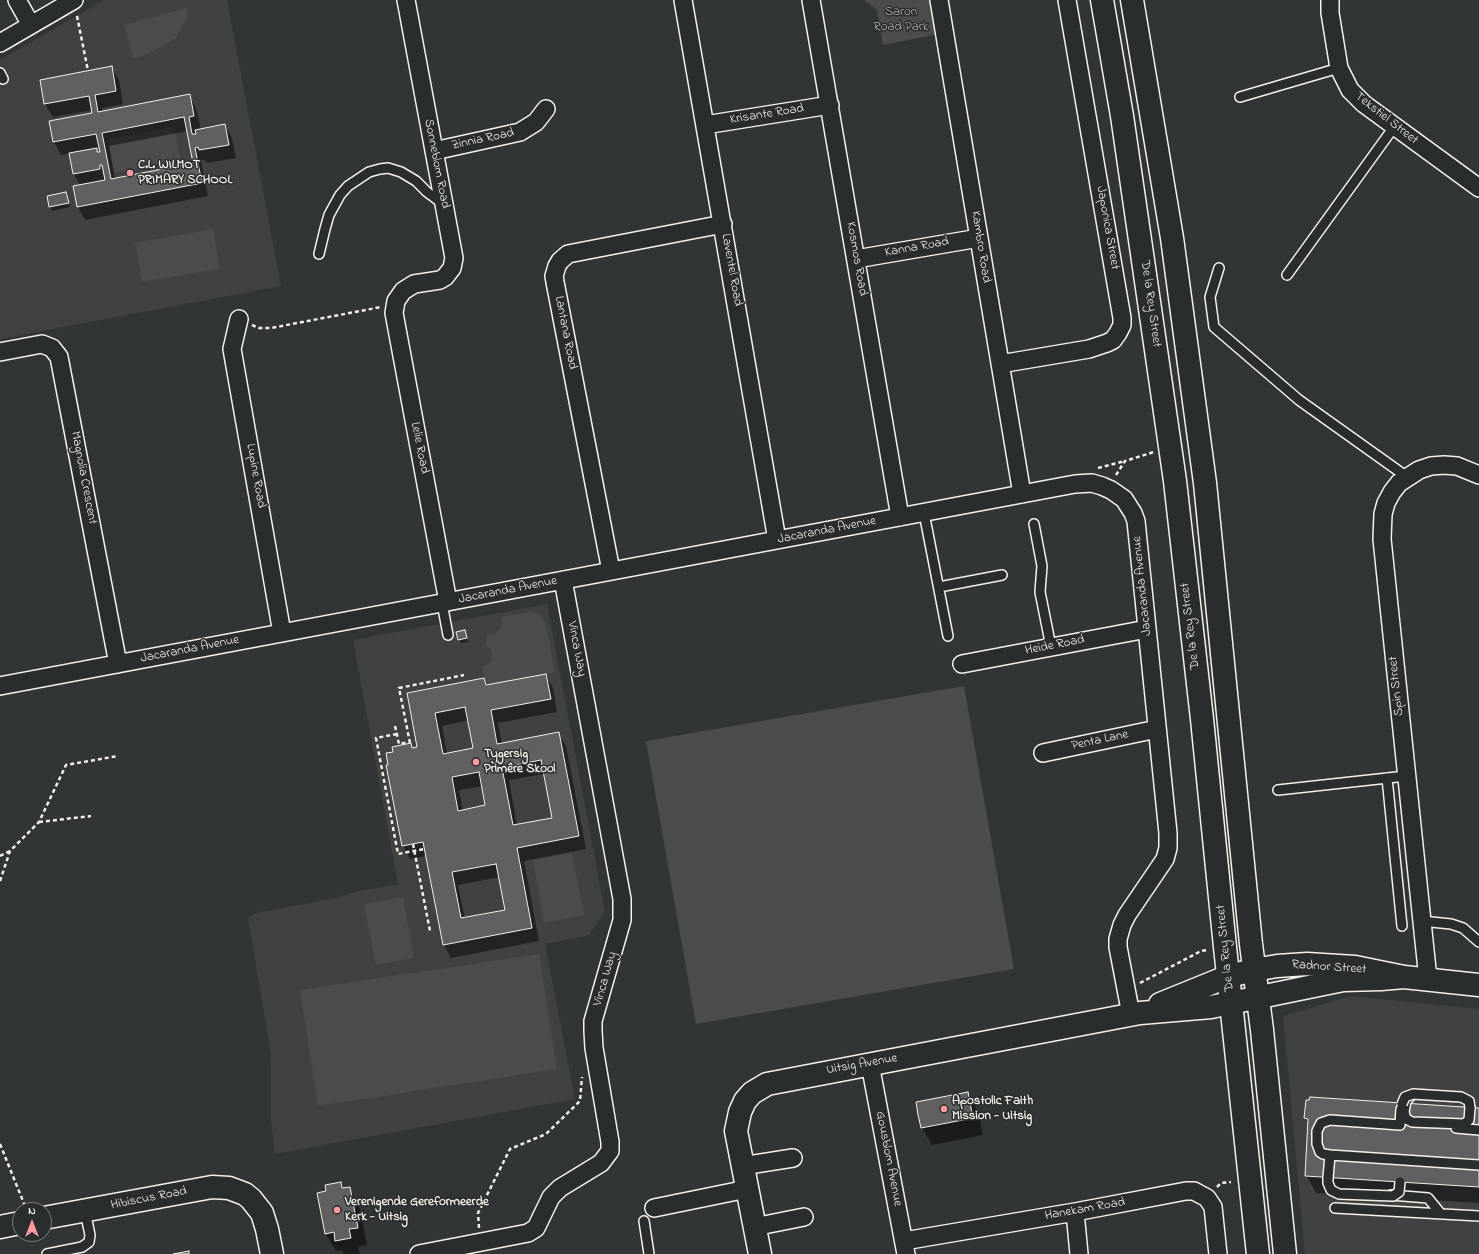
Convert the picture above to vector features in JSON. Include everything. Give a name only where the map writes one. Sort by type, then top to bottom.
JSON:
[{"type":"main road","name":"De la Rey Street","points":[[1102,0],[1125,140],[1175,480],[1202,719],[1258,1254]]},
{"type":"main road","name":"De la Rey Street","points":[[1132,0],[1172,238],[1204,475],[1254,970],[1285,1254]]},
{"type":"main road","name":"Radnor Street","points":[[1229,976],[1277,966],[1307,964],[1355,967],[1404,977],[1479,985]]},
{"type":"main road","name":"Uitsig Avenue","points":[[1135,1014],[1229,976]]},
{"type":"main road","name":"Radnor Street","points":[[1232,1003],[1326,982],[1404,977]]},
{"type":"main road","name":"Uitsig Avenue","points":[[760,1254],[736,1131],[743,1106],[752,1093],[767,1084],[1135,1014],[1211,1007],[1232,1003]]},
{"type":"main road","name":"Hibiscus Road","points":[[52,1217],[216,1187],[233,1189],[252,1199],[262,1212],[272,1254]]},
{"type":"main road","points":[[0,1227],[12,1225]]},
{"type":"street","points":[[16,0],[30,25]]},
{"type":"street","name":"Sonneblom Road","points":[[399,295],[414,284],[440,280],[449,273],[453,264],[453,253],[406,0]]},
{"type":"street","name":"Laventel Road","points":[[683,0],[777,540]]},
{"type":"street","name":"Kosmos Road","points":[[811,0],[900,517]]},
{"type":"street","name":"Kambro Road","points":[[939,0],[1022,494]]},
{"type":"street","name":"Japonica Street","points":[[1000,364],[1089,349],[1107,344],[1113,340],[1122,325],[1067,0]]},
{"type":"street","name":"Tekstiel Street","points":[[1330,0],[1330,13],[1339,68],[1350,90],[1356,97],[1394,127],[1479,188]]},
{"type":"street","points":[[0,43],[30,25],[76,8]]},
{"type":"street","name":"Krisante Road","points":[[705,125],[830,105]]},
{"type":"street","name":"Zinnia Road","points":[[434,151],[520,132],[536,122],[546,109]]},
{"type":"street","name":"Lantana Road","points":[[611,571],[555,282],[555,271],[560,261],[568,254],[723,224]]},
{"type":"street","name":"Kanna Road","points":[[856,259],[979,238]]},
{"type":"street","name":"Lelie Road","points":[[399,295],[394,307],[394,319],[445,602]]},
{"type":"street","name":"Lupine Road","points":[[239,319],[232,349],[282,633]]},
{"type":"street","name":"Magnolia Crescent","points":[[0,352],[42,344],[52,348],[60,358],[118,664]]},
{"type":"street","name":"Spin Street","points":[[1428,979],[1406,776],[1382,527],[1383,514],[1386,503],[1399,483],[1419,470],[1431,466],[1457,466],[1479,475]]},
{"type":"street","name":"Jacaranda Avenue","points":[[0,686],[1082,483],[1102,486],[1112,490],[1124,500],[1133,513],[1136,521],[1168,832],[1168,848],[1160,867],[1122,925],[1118,939],[1118,947],[1135,1014]]},
{"type":"street","name":"Vinca Way","points":[[419,1254],[528,1233],[536,1228],[551,1196],[560,1188],[601,1163],[610,1151],[610,1142],[594,1048],[593,1031],[594,1021],[622,920],[622,899],[563,580]]},
{"type":"street","name":"Heide Road","points":[[962,664],[1147,629]]},
{"type":"street","name":"Penta Lane","points":[[1043,752],[1157,729]]},
{"type":"street","name":"Gousblom Avenue","points":[[870,1064],[905,1248]]},
{"type":"street","points":[[742,1166],[793,1158]]},
{"type":"street","points":[[649,1214],[747,1189]]},
{"type":"street","name":"Hanekam Road","points":[[905,1248],[1075,1212],[1186,1191],[1198,1192],[1211,1201],[1218,1254]]},
{"type":"street","points":[[1075,1212],[1079,1254]]},
{"type":"street","points":[[754,1227],[804,1217]]},
{"type":"lane","points":[[1240,97],[1339,68]]},
{"type":"lane","points":[[1287,274],[1394,127]]},
{"type":"lane","points":[[319,254],[324,229],[340,195],[348,186],[369,172],[388,168],[401,172],[416,181],[444,205]]},
{"type":"lane","points":[[1219,268],[1210,297],[1214,327],[1299,400],[1407,477]]},
{"type":"lane","points":[[924,512],[948,636]]},
{"type":"lane","points":[[1034,524],[1042,566],[1040,592],[1051,647]]},
{"type":"lane","points":[[939,587],[1002,575]]},
{"type":"lane","points":[[445,602],[448,635]]},
{"type":"lane","points":[[1278,790],[1406,776]]},
{"type":"lane","points":[[1387,778],[1402,926]]},
{"type":"lane","points":[[1422,921],[1451,924],[1462,928],[1479,942]]},
{"type":"lane","points":[[1400,1125],[1403,1104],[1405,1097],[1413,1094],[1461,1097],[1469,1101],[1472,1108],[1469,1120],[1464,1124],[1412,1122],[1406,1119],[1403,1104]]},
{"type":"lane","points":[[1479,1130],[1325,1121],[1318,1127],[1317,1144],[1320,1152],[1330,1155],[1479,1165]]},
{"type":"lane","points":[[1330,1155],[1330,1178],[1332,1186],[1336,1191],[1428,1198],[1441,1214]]},
{"type":"lane","points":[[1330,1178],[1328,1184],[1331,1190],[1339,1194],[1393,1196],[1399,1192],[1400,1182]]},
{"type":"lane","points":[[1335,1208],[1479,1216]]},
{"type":"lane","points":[[47,1254],[82,1248],[89,1242],[90,1235],[85,1211]]},
{"type":"lane","points":[[649,1214],[649,1254]]},
{"type":"path","points":[[76,8],[88,70]]},
{"type":"path","points":[[259,328],[271,328],[384,307]]},
{"type":"path","points":[[1096,469],[1156,452]]},
{"type":"path","points":[[1115,480],[1118,470],[1125,461]]},
{"type":"path","points":[[395,726],[399,744],[410,743],[399,688],[464,675]]},
{"type":"path","points":[[397,734],[376,738],[398,854],[424,849]]},
{"type":"path","points":[[0,856],[10,851],[39,822],[66,765],[118,756]]},
{"type":"path","points":[[39,822],[91,816]]},
{"type":"path","points":[[413,844],[430,931]]},
{"type":"path","points":[[0,881],[10,851]]},
{"type":"path","points":[[1136,986],[1201,951],[1208,950]]},
{"type":"path","points":[[481,1242],[478,1213],[510,1149],[546,1134],[580,1101],[582,1071]]},
{"type":"path","points":[[0,1144],[23,1202]]},
{"type":"path","points":[[1215,1189],[1221,1184],[1231,1182]]},
{"type":"shaded area","name":"C.L. WILMOT PRIMARY SCHOOL","points":[[104,0],[227,0],[281,286],[0,339],[0,60]]},
{"type":"shaded area","name":"Tygersig Primêre Skool","points":[[547,604],[605,912],[589,935],[545,944],[575,1099],[275,1154],[271,1121],[271,1061],[269,1043],[248,918],[256,913],[331,899],[359,891],[398,884],[353,640]]},
{"type":"shaded area","points":[[1351,996],[1479,1009],[1479,1254],[1305,1254],[1283,1016]]},
{"type":"green space","name":"Saron Road Park","points":[[864,0],[933,0],[939,34],[883,45],[877,10]]},
{"type":"green space","points":[[186,8],[188,15],[176,38],[148,54],[133,58],[124,25]]},
{"type":"green space","points":[[174,126],[181,161],[114,173],[108,139]]},
{"type":"green space","points":[[213,229],[220,269],[142,282],[135,243]]},
{"type":"green space","points":[[528,612],[537,613],[540,615],[546,624],[555,672],[486,685],[482,666],[486,666],[491,661],[492,654],[491,650],[486,645],[487,636],[496,633],[501,628],[502,617]]},
{"type":"green space","points":[[964,686],[1014,969],[696,1024],[646,741]]},
{"type":"green space","points":[[572,853],[584,915],[544,923],[533,860]]},
{"type":"green space","points":[[403,897],[414,958],[376,965],[364,904]]},
{"type":"green space","points":[[539,954],[557,1069],[318,1106],[300,990]]},
{"type":"building","points":[[112,66],[116,91],[95,95],[98,112],[190,94],[194,116],[189,117],[192,134],[196,134],[195,130],[225,124],[229,145],[199,150],[198,147],[195,148],[202,183],[77,207],[73,186],[105,180],[102,165],[100,165],[100,169],[73,174],[69,153],[97,148],[97,152],[100,152],[96,134],[53,142],[49,121],[92,113],[89,96],[44,104],[40,80]],"holes":[[[184,117],[193,163],[111,179],[102,133]]]},
{"type":"building","points":[[66,192],[69,203],[49,207],[47,196]]},
{"type":"building","points":[[465,630],[467,638],[458,640],[456,632]]},
{"type":"building","points":[[546,674],[551,699],[491,710],[497,744],[559,732],[579,836],[517,848],[532,928],[443,945],[423,842],[402,846],[386,765],[388,765],[386,753],[393,752],[392,747],[411,743],[412,748],[417,747],[407,693],[484,678],[486,685]],"holes":[[[465,707],[473,748],[443,754],[435,713]],[[541,760],[552,818],[513,825],[502,768]],[[479,772],[485,805],[458,811],[452,777]],[[496,864],[505,910],[461,918],[452,872]]]},
{"type":"building","name":"Apostolic Faith Mission - Uitsig","points":[[968,1092],[973,1118],[921,1128],[916,1102]]},
{"type":"building","points":[[1310,1097],[1479,1108],[1479,1187],[1305,1176],[1308,1119],[1304,1118],[1306,1100],[1309,1100]]},
{"type":"building","name":"Verenigende Gereformeerde Kerk - Uitsig","points":[[341,1182],[342,1188],[350,1187],[358,1228],[349,1229],[351,1238],[335,1241],[334,1232],[325,1234],[317,1193],[326,1191],[325,1185]]},
{"type":"building","points":[[189,1251],[189,1254],[173,1254]]},
{"type":"place","name":"C.L. WILMOT PRIMARY SCHOOL","points":[[130,173]]},
{"type":"place","name":"Tygersig Primêre Skool","points":[[476,762]]},
{"type":"place","name":"Apostolic Faith Mission - Uitsig","points":[[944,1109]]},
{"type":"place","name":"Verenigende Gereformeerde Kerk - Uitsig","points":[[337,1210]]}]
